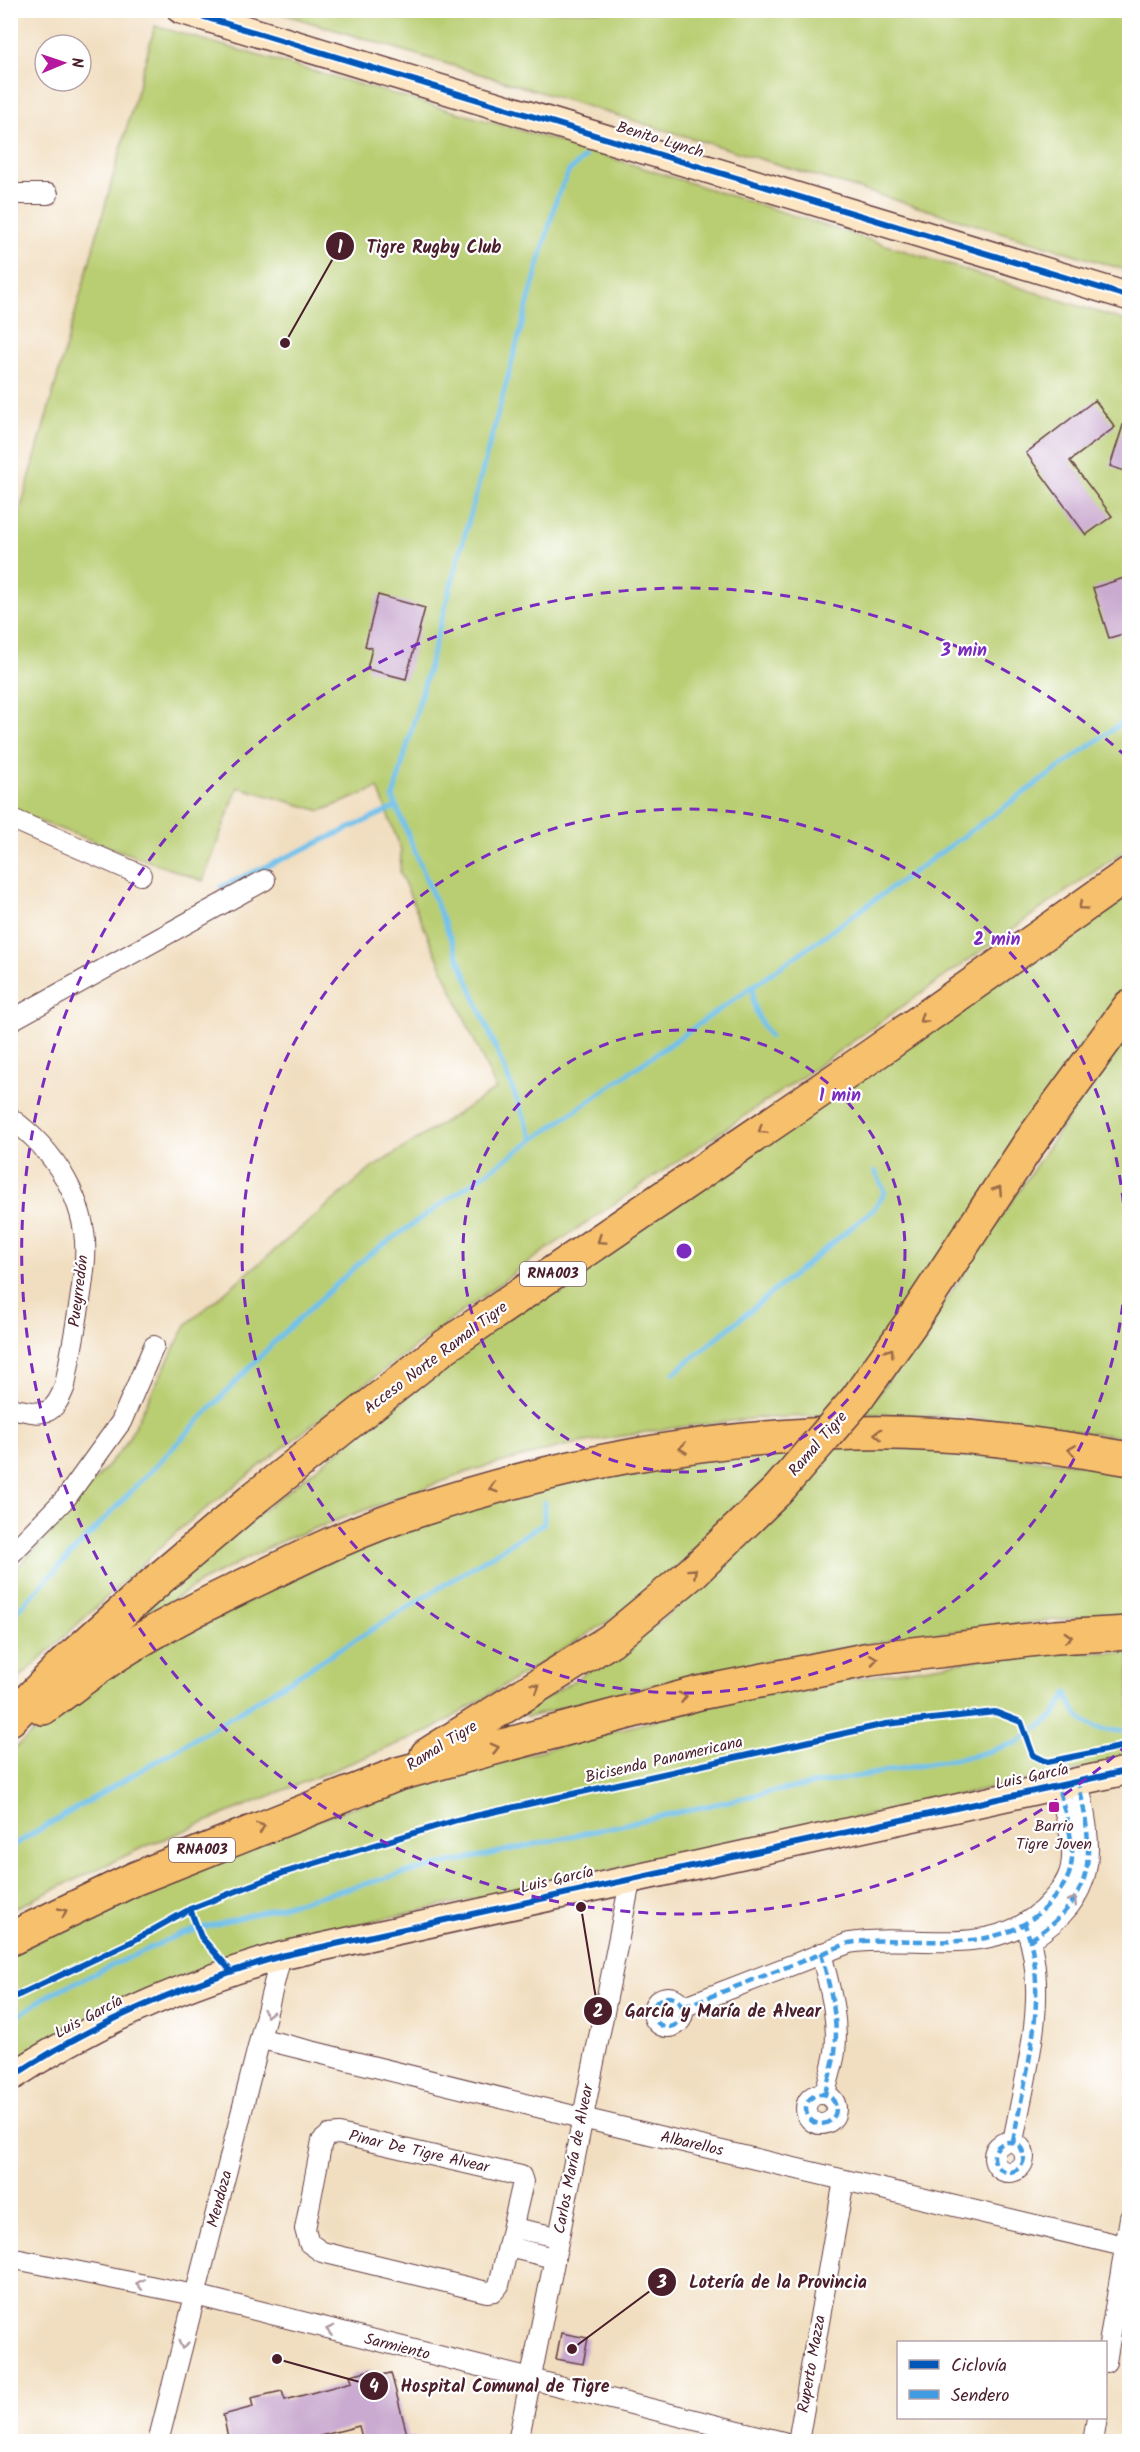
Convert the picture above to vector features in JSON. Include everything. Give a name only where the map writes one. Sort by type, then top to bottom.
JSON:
[{"type":"highway","name":"Acceso Norte Ramal Tigre","points":[[10,1719],[72,1657],[158,1580],[257,1496],[444,1347],[872,1056],[1130,873]]},
{"type":"highway","name":"Ramal Tigre","points":[[398,1774],[611,1640],[693,1572],[778,1490],[856,1400],[1029,1144],[1130,1006]]},
{"type":"highway","points":[[10,1737],[43,1708],[117,1655],[208,1602],[312,1552],[417,1510],[534,1476],[649,1452],[773,1437],[862,1433],[972,1438],[1130,1459]]},
{"type":"highway","points":[[398,1774],[699,1692],[847,1664],[1055,1637],[1130,1633]]},
{"type":"highway","name":"RNA003","points":[[10,1939],[134,1879],[398,1774]]},
{"type":"street","name":"Benito Lynch","points":[[181,10],[1130,297]]},
{"type":"street","points":[[10,194],[48,194]]},
{"type":"street","points":[[10,818],[141,875]]},
{"type":"street","points":[[10,1021],[265,880]]},
{"type":"street","name":"Pueyrredón","points":[[10,1118],[41,1142],[59,1169],[75,1200],[83,1229],[85,1258],[65,1386],[58,1405],[49,1411],[35,1413],[10,1408]]},
{"type":"street","points":[[10,1555],[66,1498],[121,1422],[154,1346]]},
{"type":"street","name":"Luis García","points":[[10,2078],[77,2037],[136,2007],[210,1977],[281,1956],[630,1877],[1130,1770]]},
{"type":"street","points":[[1013,2142],[1035,1999],[1028,1933],[1064,1886],[1072,1866],[1068,1783]]},
{"type":"street","name":"Carlos María de Alvear","points":[[518,2442],[630,1877]]},
{"type":"street","points":[[683,2007],[849,1943],[872,1939],[938,1943],[1028,1933]]},
{"type":"street","points":[[821,1953],[834,2007],[836,2032],[835,2053],[825,2094]]},
{"type":"street","name":"Mendoza","points":[[158,2442],[262,2039],[281,1956]]},
{"type":"street","name":"Albarellos","points":[[262,2039],[582,2118],[1124,2246]]},
{"type":"street","name":"Pinar De Tigre Alvear","points":[[329,2134],[339,2134],[520,2176],[524,2182],[511,2237],[500,2285],[495,2291],[488,2292],[322,2252],[309,2243],[305,2229],[322,2141],[329,2134]]},
{"type":"street","name":"Ruperto Mazza","points":[[798,2442],[844,2180]]},
{"type":"street","points":[[1107,2356],[1130,2218]]},
{"type":"street","points":[[511,2237],[558,2237]]},
{"type":"street","points":[[511,2237],[554,2258]]},
{"type":"street","name":"Sarmiento","points":[[10,2258],[195,2295],[783,2442]]},
{"type":"street","points":[[1093,2442],[1097,2419]]},
{"type":"green space","points":[[273,11],[1129,11],[1129,271]]},
{"type":"green space","points":[[155,26],[561,142],[1129,322],[1129,847],[799,1079],[534,1258],[336,1406],[180,1529],[11,1686],[11,1574],[55,1528],[125,1445],[186,1325],[372,1168],[496,1089],[400,873],[401,850],[378,788],[321,811],[238,787],[203,881],[11,811],[11,544]]},
{"type":"green space","points":[[1129,884],[1129,982],[1074,1056],[876,1397],[941,1307],[1065,1123],[1129,1033],[1129,1438],[969,1417],[872,1414],[759,1418],[664,1429],[568,1445],[476,1469],[286,1539],[202,1581],[123,1633],[184,1573],[529,1300]]},
{"type":"green space","points":[[843,1441],[1129,1469],[1129,1614],[977,1628],[826,1650],[676,1680],[528,1717],[521,1713],[598,1665],[673,1611],[720,1569],[793,1492],[683,1561],[609,1621],[432,1730],[144,1847],[11,1910],[11,1751],[57,1713],[136,1656],[394,1530],[621,1467]]},
{"type":"green space","points":[[1091,1652],[1129,1653],[1129,1759],[311,1934],[235,1956],[140,1993],[11,2067],[11,1955],[94,1912],[301,1825],[429,1781],[741,1697],[993,1657]]},
{"type":"building","points":[[1095,400],[1115,427],[1070,461],[1112,516],[1086,535],[1026,453]]},
{"type":"building","points":[[1126,416],[1130,417],[1130,473],[1110,466]]},
{"type":"building","points":[[1130,576],[1130,632],[1109,638],[1093,588]]},
{"type":"building","points":[[378,595],[425,608],[406,679],[367,669],[372,648],[365,646]]},
{"type":"building","points":[[561,2333],[588,2338],[583,2364],[556,2359]]},
{"type":"building","points":[[371,2370],[373,2377],[391,2373],[408,2438],[414,2437],[415,2442],[363,2442],[359,2426],[297,2442],[229,2442],[223,2415],[253,2407],[251,2398],[282,2391],[285,2400],[352,2382],[350,2375]]},
{"type":"waterway","points":[[533,1139],[393,798],[557,197],[569,171],[585,157]]},
{"type":"waterway","points":[[10,1618],[276,1340],[366,1257],[813,944],[1130,717]]},
{"type":"waterway","points":[[221,887],[396,807]]},
{"type":"waterway","points":[[754,986],[754,1006],[770,1037]]},
{"type":"waterway","points":[[674,1373],[874,1209],[885,1192],[875,1171]]},
{"type":"waterway","points":[[10,1847],[216,1726],[544,1523],[544,1502]]},
{"type":"waterway","points":[[1067,1693],[1076,1712],[1090,1725],[1108,1730],[1130,1730]]},
{"type":"waterway","points":[[10,2021],[50,1994],[178,1935],[256,1913],[405,1873],[765,1793],[973,1756],[1019,1742],[1055,1715],[1067,1693]]},
{"type":"marked path","points":[[1030,1940],[1053,1923],[1069,1906],[1080,1889],[1086,1871],[1087,1830],[1078,1781]]},
{"type":"marked path","points":[[683,2007],[849,1943],[982,1939],[1007,1932],[1030,1920],[1061,1889],[1071,1866],[1072,1847],[1058,1785]]},
{"type":"marked path","points":[[1013,2142],[1029,2062],[1036,2005],[1036,1978],[1025,1925]]},
{"type":"marked path","points":[[821,1953],[836,2027],[835,2052],[825,2094]]},
{"type":"marked path","points":[[668,1997],[679,2001],[683,2012],[679,2023],[668,2027],[657,2023],[653,2012],[657,2001],[668,1997]]},
{"type":"marked path","points":[[821,2094],[832,2098],[836,2109],[832,2120],[821,2124],[810,2120],[806,2109],[810,2098],[821,2094]]},
{"type":"marked path","points":[[1009,2142],[1020,2146],[1024,2157],[1020,2168],[1009,2172],[998,2168],[994,2157],[998,2146],[1009,2142]]},
{"type":"cycle path","points":[[181,10],[1130,297]]},
{"type":"cycle path","name":"Bicisenda Panamericana","points":[[10,1999],[131,1942],[190,1909],[283,1873],[457,1820],[886,1724],[995,1712],[1021,1722],[1033,1755],[1047,1762],[1130,1745]]},
{"type":"cycle path","points":[[10,2078],[74,2039],[141,2006],[210,1979],[281,1956],[1130,1770]]},
{"type":"cycle path","points":[[190,1909],[201,1937],[231,1971]]},
{"type":"place","name":"Tigre Rugby Club","points":[[285,343]]},
{"type":"place","name":"Barrio Tigre Joven","points":[[1054,1807]]},
{"type":"place","name":"García y María de Alvear","points":[[581,1907]]},
{"type":"place","name":"Lotería de la Provincia","points":[[572,2349]]},
{"type":"place","name":"Hospital Comunal de Tigre","points":[[277,2359]]}]
